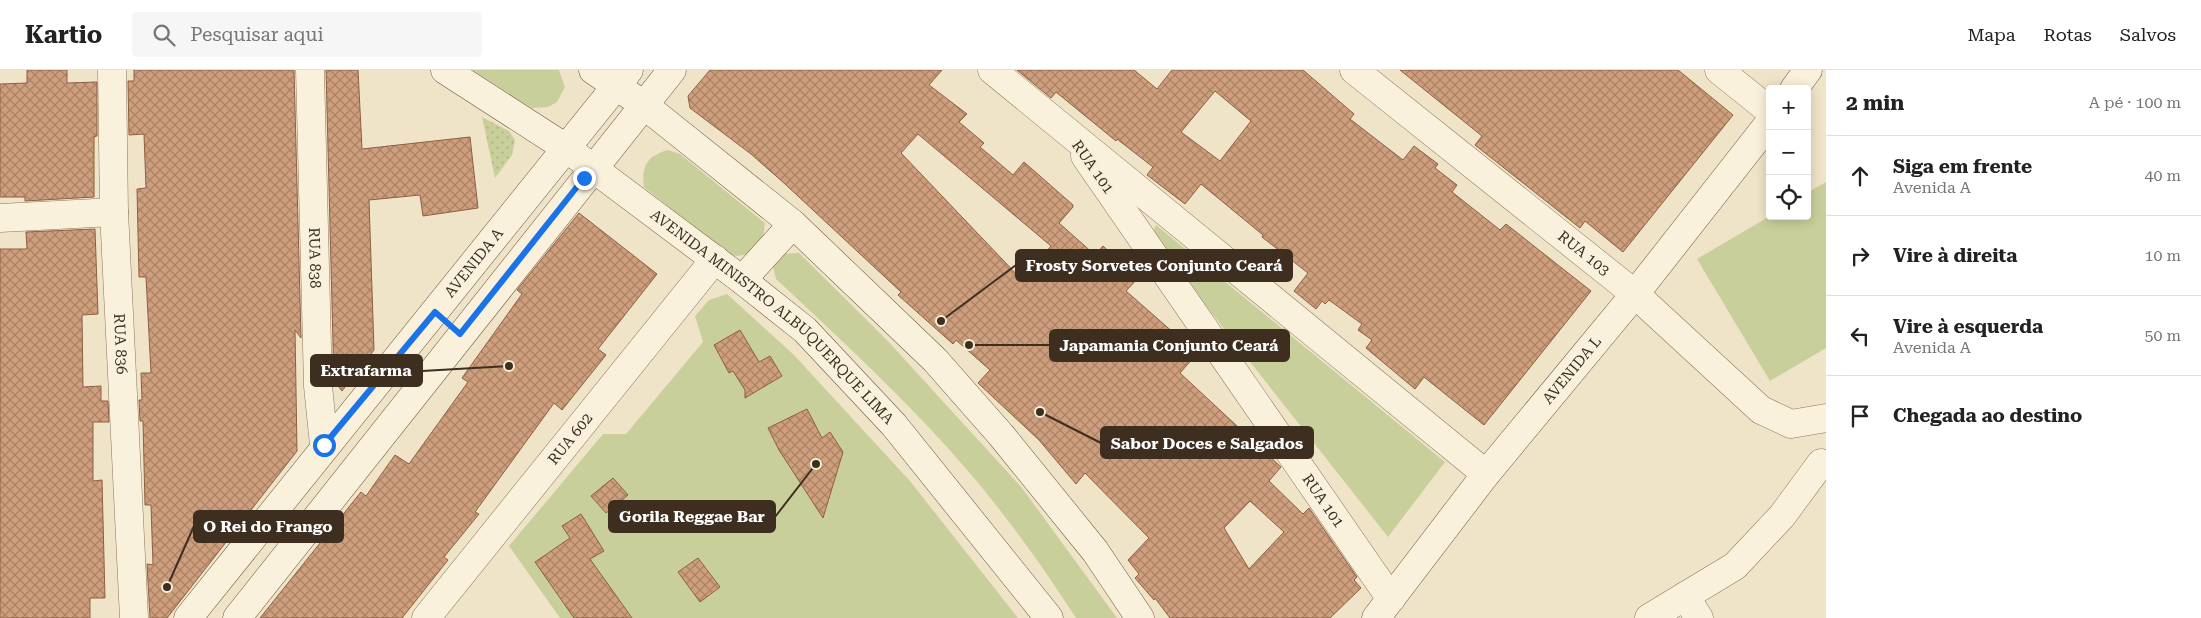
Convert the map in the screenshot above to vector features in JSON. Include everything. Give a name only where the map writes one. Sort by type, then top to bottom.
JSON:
[{"type":"street","name":"RUA 836","points":[[112,70],[114,212],[134,618]]},
{"type":"street","name":"RUA 838","points":[[310,70],[318,386],[324,445]]},
{"type":"street","name":"AVENIDA MINISTRO ALBUQUERQUE LIMA","points":[[445,70],[594,168],[715,259],[805,330],[894,424],[1048,618]]},
{"type":"street","points":[[593,70],[623,78],[644,105],[793,224],[935,360],[1001,435],[1095,551],[1140,618]]},
{"type":"street","points":[[236,618],[460,334],[672,70]]},
{"type":"street","name":"RUA 101","points":[[992,70],[1486,474]]},
{"type":"street","name":"RUA 103","points":[[1354,70],[1635,294],[1761,410],[1791,424],[1820,420]]},
{"type":"street","points":[[1719,70],[1766,108]]},
{"type":"street","points":[[1797,85],[1808,70]]},
{"type":"street","name":"AVENIDA A","points":[[188,618],[324,445],[435,312],[623,78]]},
{"type":"street","name":"AVENIDA L","points":[[1383,609],[1486,474],[1635,294],[1766,127]]},
{"type":"street","name":"RUA 101","points":[[1067,130],[1383,609]]},
{"type":"street","points":[[0,218],[114,212]]},
{"type":"street","points":[[742,280],[793,224]]},
{"type":"street","name":"RUA 602","points":[[426,618],[715,259]]},
{"type":"street","points":[[435,312],[460,334]]},
{"type":"street","points":[[1649,618],[1692,607],[1735,566],[1824,471],[1820,420]]},
{"type":"green space","points":[[473,70],[559,70],[565,87],[557,102],[548,107],[532,108],[474,73]]},
{"type":"green space","points":[[482,117],[509,131],[515,140],[512,155],[495,178]]},
{"type":"green space","points":[[668,150],[680,154],[765,223],[763,238],[751,254],[736,256],[725,252],[644,187],[643,180],[647,163],[655,155]]},
{"type":"green space","points":[[1826,182],[1826,348],[1770,381],[1697,259],[1766,218],[1766,220],[1811,220],[1811,191]]},
{"type":"green space","points":[[1156,225],[1445,462],[1388,537],[1151,236]]},
{"type":"green space","points":[[799,253],[886,339],[1022,488],[1117,618],[1076,618],[1011,524],[946,446],[875,373],[776,279],[773,267],[781,254]]},
{"type":"green space","points":[[727,294],[794,355],[910,481],[1018,618],[560,618],[509,546],[603,434],[626,434],[703,342],[695,316],[709,300]]},
{"type":"building","points":[[27,70],[67,70],[67,83],[97,82],[97,136],[94,137],[94,197],[25,201],[25,197],[0,197],[0,84],[27,83]]},
{"type":"building","points":[[134,70],[294,70],[301,338],[295,330],[297,451],[167,618],[150,618],[147,564],[153,565],[151,505],[145,505],[143,421],[140,421],[139,400],[142,400],[141,373],[151,373],[146,277],[139,277],[137,189],[146,188],[144,134],[129,135],[128,81],[134,81]]},
{"type":"building","points":[[326,70],[358,70],[362,149],[470,137],[478,208],[423,216],[420,195],[369,200],[374,350],[342,391],[334,381]]},
{"type":"building","points":[[710,70],[942,70],[929,85],[967,114],[959,122],[984,143],[980,147],[1013,175],[1024,162],[1073,205],[1059,223],[1095,255],[1103,246],[1138,278],[1126,291],[1183,341],[1179,345],[1194,357],[1180,373],[1281,467],[1269,481],[1303,514],[1309,508],[1357,577],[1354,580],[1361,588],[1330,618],[1170,618],[1155,598],[1154,600],[1135,578],[1139,574],[1128,560],[1149,538],[1085,473],[1076,484],[1039,440],[978,383],[990,370],[956,340],[953,344],[898,295],[901,292],[751,154],[690,108],[688,96]],"holes":[[[918,134],[1051,246],[1022,280],[901,153]],[[1250,501],[1284,532],[1249,569],[1224,528]]]},
{"type":"building","points":[[1017,70],[1134,70],[1157,89],[1172,70],[1303,70],[1354,114],[1350,119],[1403,160],[1414,146],[1438,164],[1435,168],[1457,185],[1452,192],[1500,230],[1506,224],[1591,291],[1484,425],[1424,377],[1415,389],[1366,348],[1372,340],[1358,330],[1362,324],[1329,300],[1325,304],[1322,301],[1316,309],[1294,291],[1308,273],[1262,237],[1263,235],[1201,184],[1185,204],[1147,175],[1153,167],[1117,139],[1116,141],[1056,92],[1051,98]],"holes":[[[1215,91],[1251,121],[1220,161],[1181,132]]]},
{"type":"building","points":[[1400,70],[1678,70],[1733,115],[1623,252],[1585,221],[1580,228],[1475,145],[1482,136]]},
{"type":"building","points":[[579,213],[657,274],[598,349],[606,355],[562,410],[554,403],[475,512],[479,514],[444,557],[448,560],[402,618],[260,618],[361,492],[366,496],[395,455],[409,464],[468,382],[462,378],[522,294],[517,290]]},
{"type":"building","points":[[95,229],[98,314],[82,315],[83,387],[101,386],[101,401],[108,401],[109,422],[93,422],[93,481],[102,480],[105,598],[90,598],[90,618],[0,618],[0,249],[27,249],[26,232]]},
{"type":"building","points":[[740,330],[759,362],[770,356],[782,376],[745,398],[745,390],[733,371],[729,373],[714,345]]},
{"type":"building","points":[[807,409],[822,438],[830,432],[843,452],[823,518],[779,450],[768,428]]},
{"type":"building","points":[[613,478],[628,495],[606,513],[591,496]]},
{"type":"building","points":[[581,514],[604,551],[590,559],[632,618],[574,618],[535,562],[570,538],[562,526]]},
{"type":"building","points":[[698,558],[720,587],[700,602],[678,572]]},
{"type":"place","name":"Frosty Sorvetes Conjunto Ceará","points":[[941,321]]},
{"type":"place","name":"Japamania Conjunto Ceará","points":[[969,345]]},
{"type":"place","name":"Extrafarma","points":[[509,366]]},
{"type":"place","name":"Sabor Doces e Salgados","points":[[1040,412]]},
{"type":"place","name":"Gorila Reggae Bar","points":[[816,464]]},
{"type":"place","name":"O Rei do Frango","points":[[167,587]]},
{"type":"route","points":[[324,445],[435,312],[460,334],[584,178]]}]
